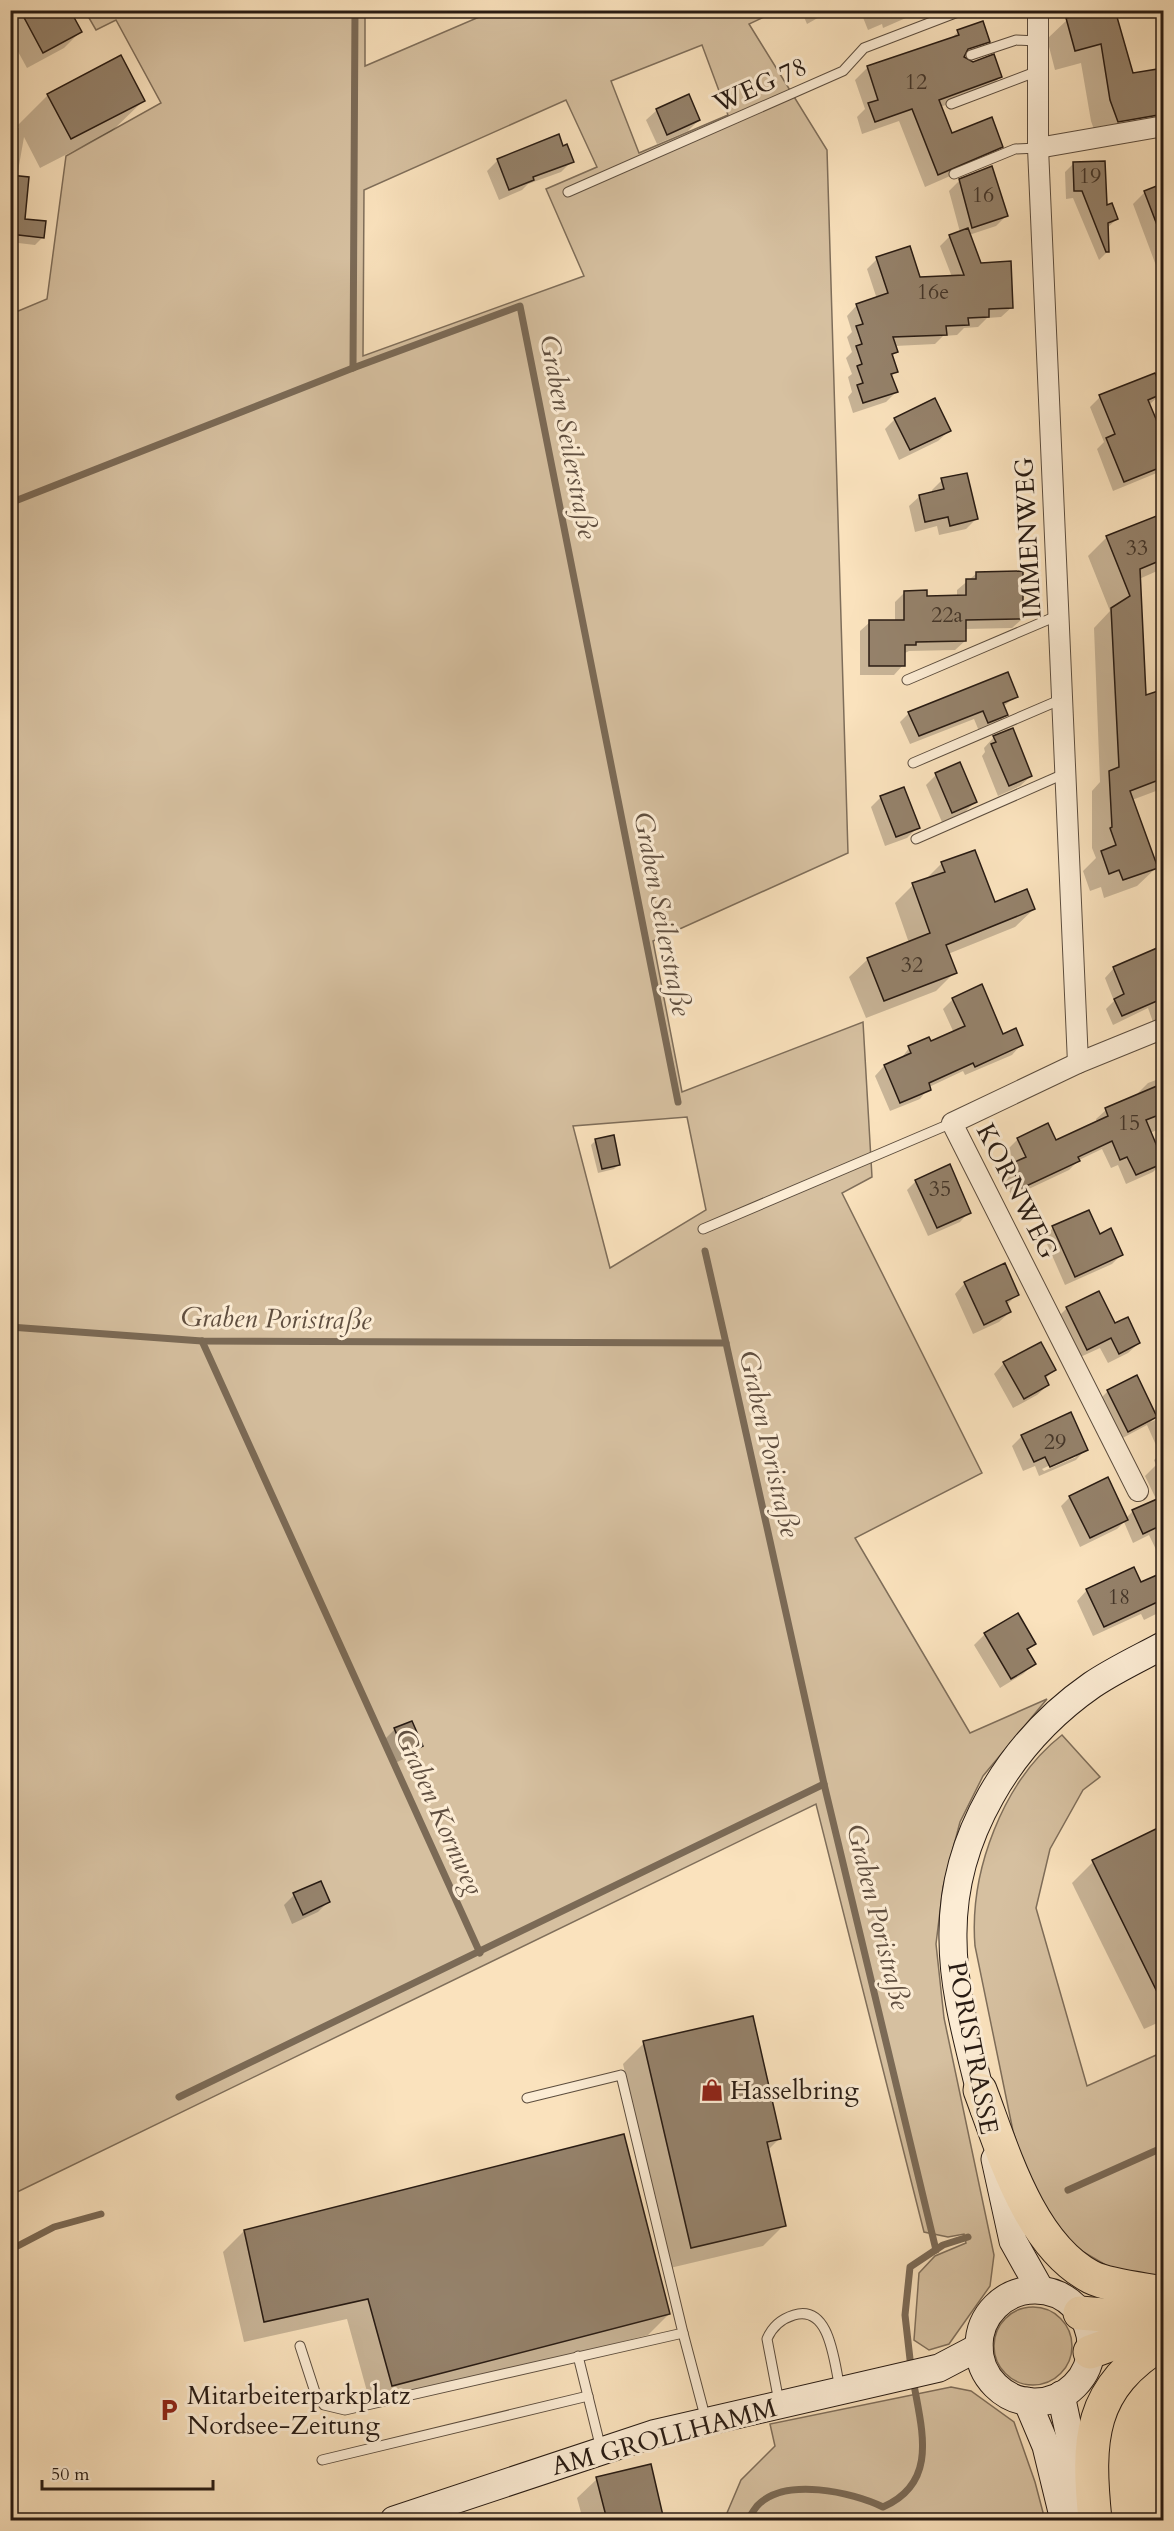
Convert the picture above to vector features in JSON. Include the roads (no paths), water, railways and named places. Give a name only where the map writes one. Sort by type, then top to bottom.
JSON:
[{"type":"highway","points":[[980,2090],[1003,2151],[1034,2220],[1061,2254],[1092,2278],[1164,2293]]},
{"type":"highway","points":[[1080,2313],[1114,2316],[1164,2306]]},
{"type":"highway","points":[[1090,2352],[1164,2325]]},
{"type":"highway","points":[[1095,2520],[1090,2459],[1093,2430],[1107,2393],[1124,2370],[1164,2342]]},
{"type":"main road","name":"PORISTRASSE","points":[[1040,2289],[1013,2241],[962,2011],[953,1940],[955,1899],[962,1866],[974,1829],[993,1789],[1021,1752],[1058,1713],[1092,1685],[1164,1645]]},
{"type":"main road","name":"PORISTRASSE","points":[[1008,2295],[1013,2241]]},
{"type":"main road","points":[[1040,2289],[1055,2293],[1069,2301],[1080,2313],[1089,2331],[1090,2352],[1086,2369],[1075,2384],[1061,2395],[1044,2401],[1026,2401],[1001,2391],[981,2358],[980,2332],[986,2317],[1008,2295],[1040,2289]]},
{"type":"main road","name":"AM GROLLHAMM","points":[[394,2520],[601,2449],[706,2422],[981,2358]]},
{"type":"main road","points":[[1061,2395],[1088,2520]]},
{"type":"main road","points":[[1026,2401],[1046,2446],[1064,2520]]},
{"type":"street","name":"IMMENWEG","points":[[1038,10],[1038,148],[1078,1063]]},
{"type":"street","points":[[1038,148],[1164,126]]},
{"type":"street","name":"KORNWEG","points":[[1138,1491],[952,1123],[1078,1063],[1164,1028]]},
{"type":"lane","name":"WEG 78","points":[[568,192],[843,71],[864,48],[963,10]]},
{"type":"lane","points":[[971,55],[1016,40],[1038,41]]},
{"type":"lane","points":[[951,104],[1038,70]]},
{"type":"lane","points":[[954,174],[1015,148],[1038,148]]},
{"type":"lane","points":[[907,680],[1059,615]]},
{"type":"lane","points":[[913,763],[1062,699]]},
{"type":"lane","points":[[916,839],[1066,773]]},
{"type":"lane","points":[[703,1229],[952,1123]]},
{"type":"lane","points":[[527,2098],[621,2075],[706,2422]]},
{"type":"lane","points":[[779,2405],[767,2339],[771,2330],[785,2318],[799,2313],[815,2316],[825,2325],[840,2391]]},
{"type":"lane","points":[[300,2346],[315,2392],[324,2405],[345,2410],[683,2333]]},
{"type":"lane","points":[[578,2356],[601,2449]]},
{"type":"lane","points":[[322,2460],[588,2396]]},
{"type":"waterway","name":"Graben Seilerstraße","points":[[355,10],[353,368],[520,306],[678,1102]]},
{"type":"waterway","points":[[10,503],[353,368]]},
{"type":"waterway","name":"Graben Seilerstraße","points":[[705,1251],[726,1343]]},
{"type":"waterway","name":"Graben Poristraße","points":[[10,1327],[202,1341],[726,1343],[824,1784],[936,2250]]},
{"type":"waterway","name":"Graben Kornweg","points":[[202,1341],[480,1953]]},
{"type":"waterway","name":"Graben Kornweg","points":[[179,2097],[824,1784]]},
{"type":"waterway","points":[[1068,2190],[1164,2147]]},
{"type":"waterway","points":[[10,2250],[54,2227],[101,2214]]},
{"type":"waterway","points":[[911,2368],[905,2315],[910,2267],[943,2245],[968,2237]]},
{"type":"waterway","points":[[747,2520],[758,2505],[770,2496],[785,2491],[801,2489],[837,2492],[883,2507],[901,2496],[913,2483],[920,2468],[922,2452],[920,2416],[913,2379]]},
{"type":"place","name":"Hasselbring","points":[[712,2090]]},
{"type":"place","name":"Mitarbeiterparkplatz Nordsee-Zeitung","points":[[169,2410]]}]
